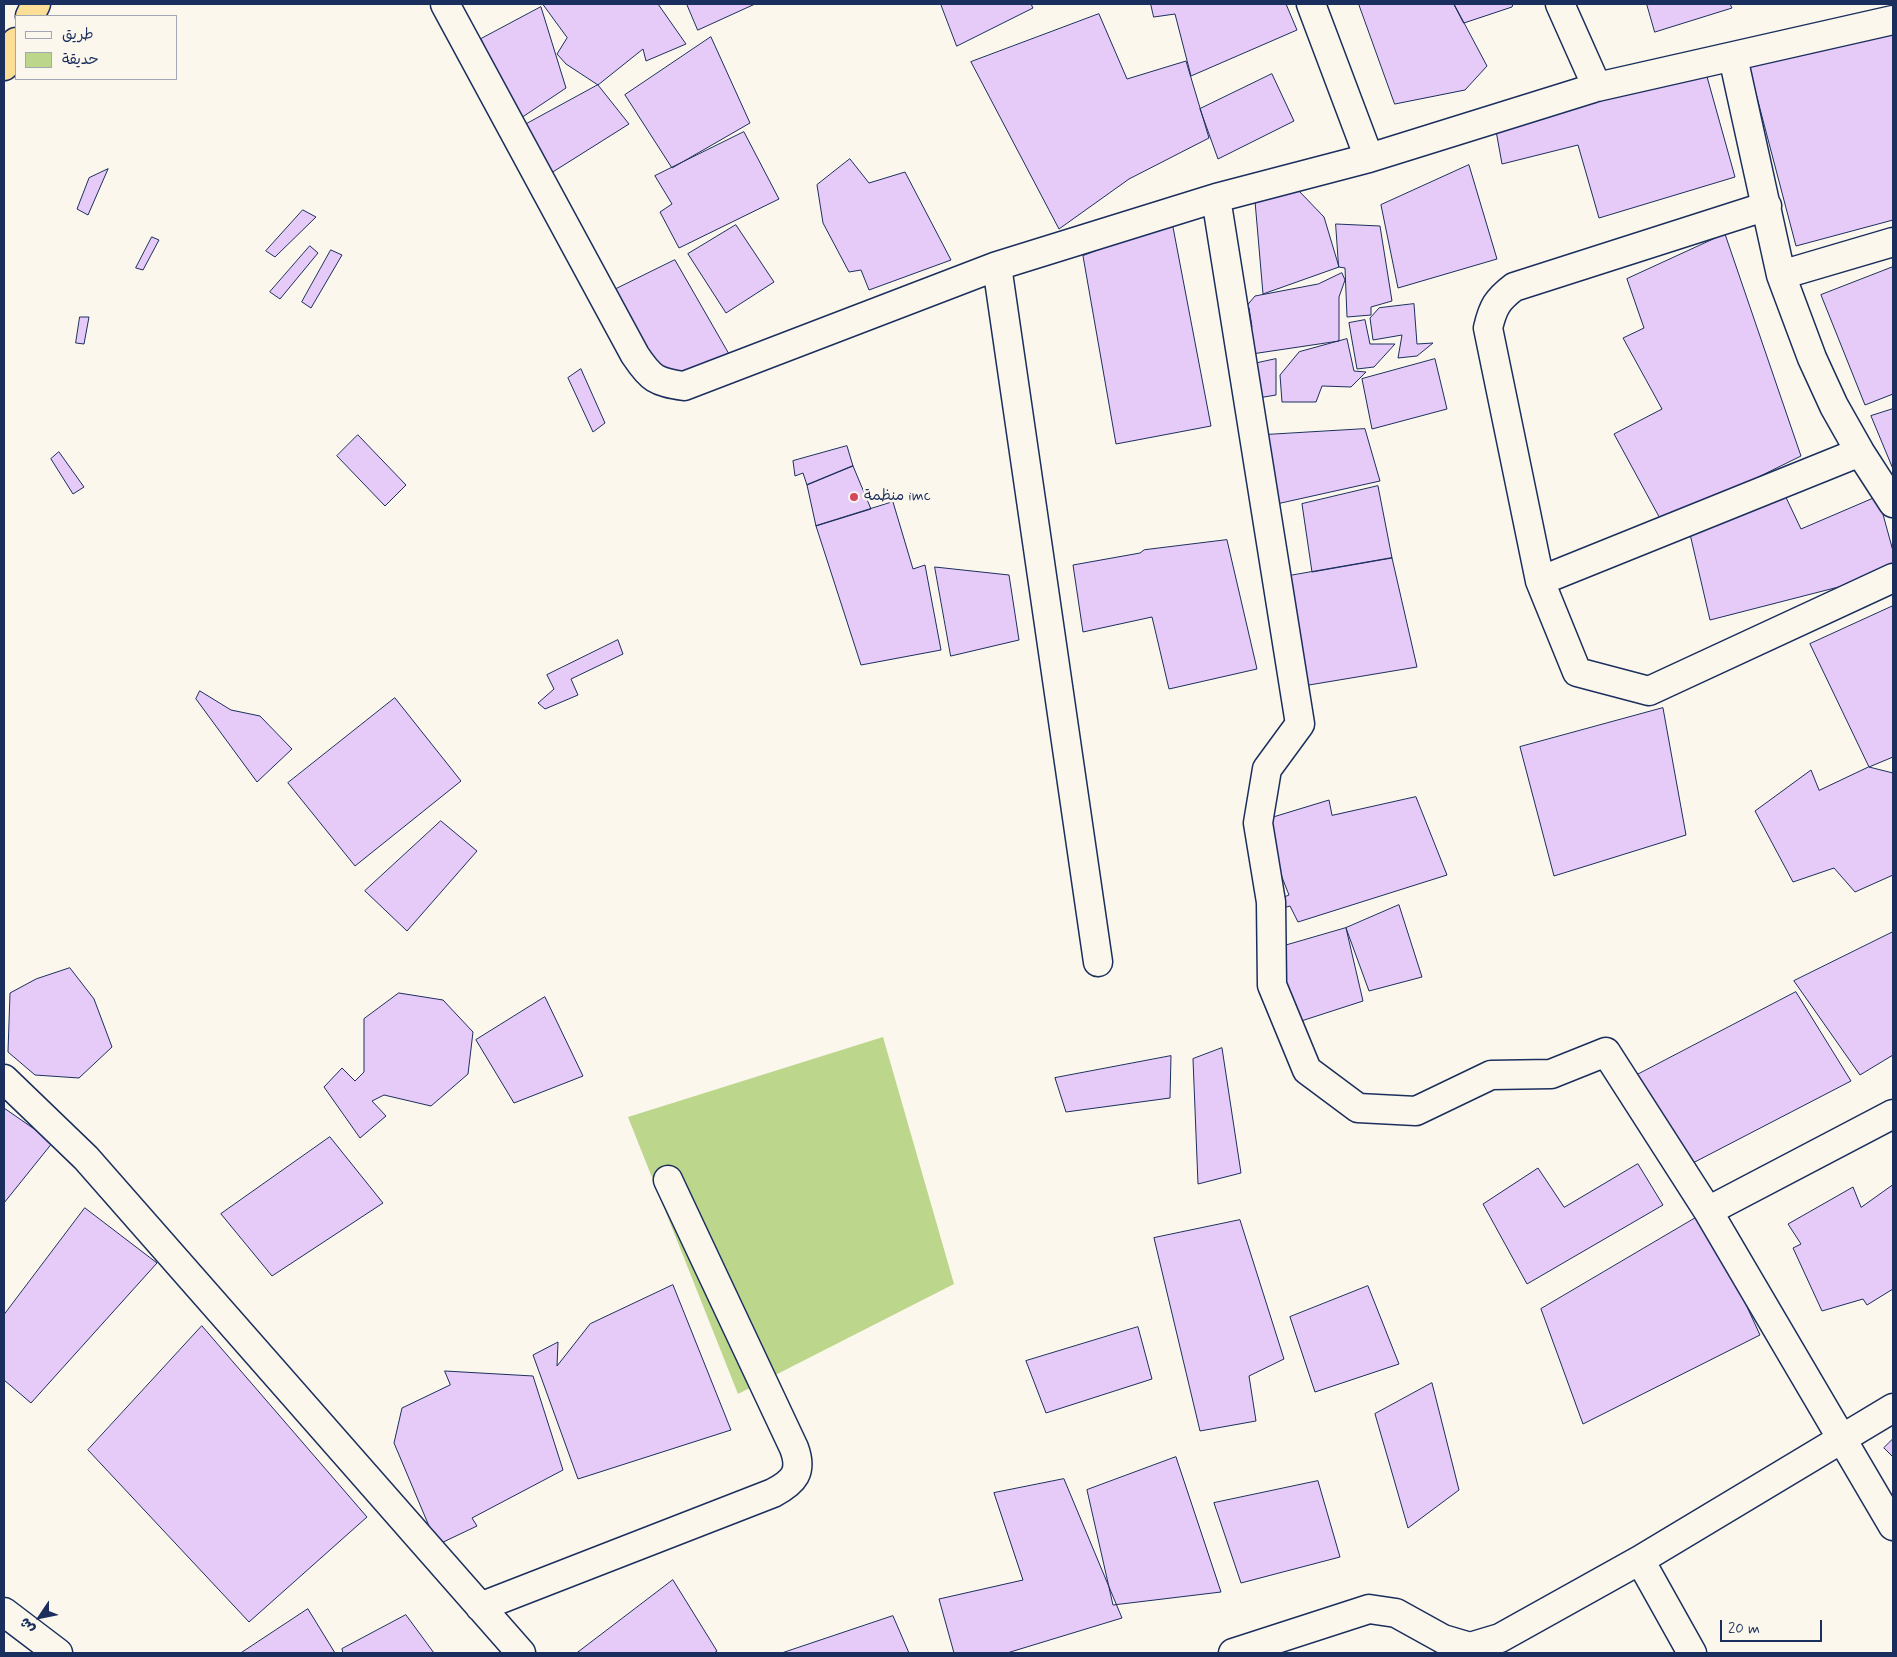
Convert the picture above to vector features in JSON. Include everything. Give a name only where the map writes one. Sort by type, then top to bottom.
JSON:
[{"type":"highway","points":[[4,66],[15,44]]},
{"type":"street","points":[[445,4],[635,355],[646,372],[664,383],[684,386],[997,266],[1216,198],[1369,158],[1597,87],[1893,20]]},
{"type":"street","points":[[1311,4],[1369,158]]},
{"type":"street","points":[[1560,4],[1597,87]]},
{"type":"street","points":[[1733,57],[1781,275],[1812,358],[1834,406],[1893,504]]},
{"type":"street","points":[[1216,198],[1300,724],[1267,769],[1258,822],[1271,902],[1272,985],[1307,1070],[1358,1108],[1416,1111],[1491,1075],[1551,1074],[1606,1052],[1708,1212],[1893,1526]]},
{"type":"street","points":[[1767,206],[1514,287],[1500,298],[1492,312],[1488,328],[1490,345],[1540,581],[1577,672],[1649,691],[1893,578]]},
{"type":"street","points":[[1781,275],[1893,242]]},
{"type":"street","points":[[997,266],[1098,962]]},
{"type":"street","points":[[1540,581],[1860,452]]},
{"type":"street","points":[[4,1078],[86,1158],[520,1653]]},
{"type":"street","points":[[1708,1212],[1893,1114]]},
{"type":"street","points":[[480,1607],[772,1493],[785,1486],[795,1476],[799,1462],[794,1448],[668,1180]]},
{"type":"street","points":[[1233,1653],[1369,1608],[1396,1613],[1443,1639],[1470,1647],[1502,1646],[1640,1560],[1893,1408]]},
{"type":"street","points":[[1640,1560],[1692,1653]]},
{"type":"street","points":[[4,1612],[58,1653]]},
{"type":"green space","points":[[883,1037],[954,1284],[738,1394],[628,1117]]},
{"type":"building","points":[[543,4],[658,4],[686,44],[646,61],[643,49],[598,85],[566,64],[557,54],[567,38]]},
{"type":"building","points":[[687,4],[755,4],[698,30]]},
{"type":"building","points":[[941,4],[1031,4],[1033,8],[957,46]]},
{"type":"building","points":[[1151,4],[1286,4],[1297,30],[1191,76],[1175,14],[1154,17]]},
{"type":"building","points":[[1359,4],[1454,4],[1487,66],[1465,90],[1395,104]]},
{"type":"building","points":[[1454,4],[1513,4],[1512,7],[1464,23]]},
{"type":"building","points":[[1647,4],[1730,4],[1732,8],[1655,32]]},
{"type":"building","points":[[541,7],[566,88],[518,120],[481,39]]},
{"type":"building","points":[[1099,14],[1127,79],[1186,61],[1209,138],[1129,179],[1059,229],[971,62]]},
{"type":"building","points":[[1893,29],[1893,220],[1796,246],[1749,67]]},
{"type":"building","points":[[711,37],[750,123],[672,168],[625,95]]},
{"type":"building","points":[[1704,66],[1735,177],[1599,218],[1578,145],[1502,164],[1495,125]]},
{"type":"building","points":[[1272,74],[1294,121],[1218,159],[1200,109]]},
{"type":"building","points":[[598,85],[629,124],[548,175],[521,127]]},
{"type":"building","points":[[744,132],[779,199],[679,248],[660,212],[672,204],[655,176]]},
{"type":"building","points":[[850,159],[869,183],[905,172],[951,260],[869,290],[861,270],[849,272],[823,223],[817,185]]},
{"type":"building","points":[[1469,165],[1497,259],[1398,288],[1381,205]]},
{"type":"building","points":[[108,169],[88,215],[77,209],[89,178]]},
{"type":"building","points":[[1313,177],[1299,191],[1324,217],[1339,267],[1263,294],[1255,201]]},
{"type":"building","points":[[303,210],[316,217],[275,257],[266,251]]},
{"type":"building","points":[[1172,222],[1211,426],[1116,444],[1083,256]]},
{"type":"building","points":[[1336,224],[1380,226],[1392,301],[1371,307],[1371,315],[1347,317],[1345,268],[1339,267]]},
{"type":"building","points":[[736,225],[774,282],[726,313],[688,254]]},
{"type":"building","points":[[1725,234],[1801,456],[1663,524],[1614,434],[1662,409],[1623,338],[1644,328],[1627,279]]},
{"type":"building","points":[[152,237],[159,240],[143,270],[136,268]]},
{"type":"building","points":[[310,246],[318,253],[280,299],[270,292]]},
{"type":"building","points":[[331,250],[342,255],[311,308],[302,302]]},
{"type":"building","points":[[675,260],[729,354],[664,381],[610,292]]},
{"type":"building","points":[[1893,267],[1893,394],[1865,405],[1821,295]]},
{"type":"building","points":[[1342,273],[1345,280],[1339,297],[1339,341],[1245,355],[1242,338],[1252,327],[1249,308],[1244,309],[1255,296],[1318,284]]},
{"type":"building","points":[[1414,304],[1417,344],[1433,343],[1417,356],[1398,358],[1402,335],[1373,340],[1370,318],[1379,308]]},
{"type":"building","points":[[80,317],[89,317],[84,344],[76,343]]},
{"type":"building","points":[[1365,320],[1370,344],[1395,344],[1374,367],[1357,369],[1349,323]]},
{"type":"building","points":[[1347,339],[1354,371],[1366,372],[1351,387],[1322,386],[1316,402],[1282,402],[1280,375],[1299,352]]},
{"type":"building","points":[[1276,359],[1276,395],[1258,398],[1253,364]]},
{"type":"building","points":[[1435,359],[1447,409],[1372,429],[1362,379]]},
{"type":"building","points":[[581,369],[605,423],[593,432],[568,378]]},
{"type":"building","points":[[1893,409],[1893,469],[1871,416]]},
{"type":"building","points":[[1365,429],[1380,481],[1272,505],[1264,435]]},
{"type":"building","points":[[358,435],[406,485],[385,506],[337,456]]},
{"type":"building","points":[[847,446],[853,466],[807,485],[803,473],[795,476],[793,461]]},
{"type":"building","points":[[59,452],[84,487],[73,494],[51,459]]},
{"type":"building","points":[[853,466],[871,509],[816,526],[807,485]]},
{"type":"building","points":[[1378,486],[1392,558],[1312,572],[1302,504]]},
{"type":"building","points":[[1782,489],[1801,529],[1878,496],[1893,551],[1893,573],[1710,620],[1690,534]]},
{"type":"building","points":[[893,502],[913,569],[925,565],[941,650],[861,665],[816,526]]},
{"type":"building","points":[[1227,540],[1257,669],[1169,689],[1152,617],[1083,632],[1073,565],[1140,553],[1144,550]]},
{"type":"building","points":[[1392,558],[1417,667],[1303,686],[1283,577]]},
{"type":"building","points":[[935,567],[1009,575],[1019,640],[951,656]]},
{"type":"building","points":[[1893,606],[1893,757],[1869,767],[1810,644]]},
{"type":"building","points":[[618,640],[623,654],[571,679],[578,695],[545,709],[538,703],[554,689],[547,675]]},
{"type":"building","points":[[200,691],[231,710],[260,716],[292,749],[257,782],[196,699]]},
{"type":"building","points":[[395,698],[461,781],[355,866],[288,783]]},
{"type":"building","points":[[1663,708],[1686,835],[1554,876],[1520,747]]},
{"type":"building","points":[[1869,767],[1893,773],[1893,875],[1855,892],[1834,868],[1793,882],[1755,811],[1811,770],[1819,790]]},
{"type":"building","points":[[1416,797],[1447,875],[1298,922],[1290,906],[1280,909],[1277,900],[1289,895],[1260,821],[1329,800],[1332,815]]},
{"type":"building","points":[[441,821],[477,851],[407,931],[365,891]]},
{"type":"building","points":[[1399,905],[1422,977],[1369,991],[1346,928]]},
{"type":"building","points":[[1346,928],[1363,1001],[1292,1024],[1277,948]]},
{"type":"building","points":[[1893,932],[1893,1055],[1860,1075],[1794,981]]},
{"type":"building","points":[[70,968],[94,999],[112,1047],[79,1078],[35,1075],[8,1052],[10,993],[36,979]]},
{"type":"building","points":[[1796,992],[1851,1081],[1689,1165],[1637,1075]]},
{"type":"building","points":[[399,993],[443,1000],[473,1032],[468,1074],[431,1106],[384,1095],[372,1101],[386,1116],[360,1138],[324,1087],[342,1068],[355,1081],[364,1072],[364,1019]]},
{"type":"building","points":[[545,997],[583,1076],[514,1103],[476,1040]]},
{"type":"building","points":[[1222,1048],[1241,1173],[1198,1184],[1193,1059]]},
{"type":"building","points":[[1171,1056],[1170,1098],[1066,1112],[1055,1078]]},
{"type":"building","points":[[4,1108],[53,1142],[4,1203]]},
{"type":"building","points":[[330,1137],[383,1203],[272,1276],[221,1214]]},
{"type":"building","points":[[1638,1164],[1663,1205],[1527,1284],[1483,1204],[1538,1168],[1564,1207]]},
{"type":"building","points":[[1893,1185],[1893,1289],[1867,1305],[1863,1299],[1822,1311],[1793,1248],[1801,1244],[1788,1224],[1853,1187],[1861,1207]]},
{"type":"building","points":[[85,1208],[157,1263],[31,1403],[4,1380],[4,1315]]},
{"type":"building","points":[[1704,1213],[1760,1335],[1583,1424],[1541,1309]]},
{"type":"building","points":[[1240,1220],[1284,1359],[1249,1376],[1256,1421],[1200,1431],[1154,1238]]},
{"type":"building","points":[[673,1285],[731,1430],[578,1479],[533,1355],[558,1342],[557,1366],[590,1324]]},
{"type":"building","points":[[1368,1286],[1399,1364],[1315,1392],[1290,1317]]},
{"type":"building","points":[[202,1326],[367,1517],[249,1622],[88,1450]]},
{"type":"building","points":[[1138,1327],[1152,1379],[1046,1413],[1026,1361]]},
{"type":"building","points":[[445,1371],[533,1376],[563,1470],[472,1518],[477,1526],[437,1545],[394,1443],[402,1408],[450,1385]]},
{"type":"building","points":[[1432,1383],[1459,1490],[1408,1528],[1375,1414]]},
{"type":"building","points":[[1893,1439],[1893,1457],[1884,1448]]},
{"type":"building","points":[[1176,1457],[1221,1592],[1113,1605],[1087,1490]]},
{"type":"building","points":[[1064,1479],[1122,1618],[1007,1653],[954,1653],[939,1599],[1023,1580],[994,1493]]},
{"type":"building","points":[[1318,1481],[1340,1557],[1241,1583],[1214,1503]]},
{"type":"building","points":[[673,1580],[717,1651],[714,1653],[577,1653]]},
{"type":"building","points":[[308,1609],[335,1653],[241,1653]]},
{"type":"building","points":[[406,1615],[434,1653],[343,1653],[342,1649]]},
{"type":"building","points":[[893,1616],[909,1653],[782,1653]]},
{"type":"place","name":"منظمة imc","points":[[854,497]]}]
